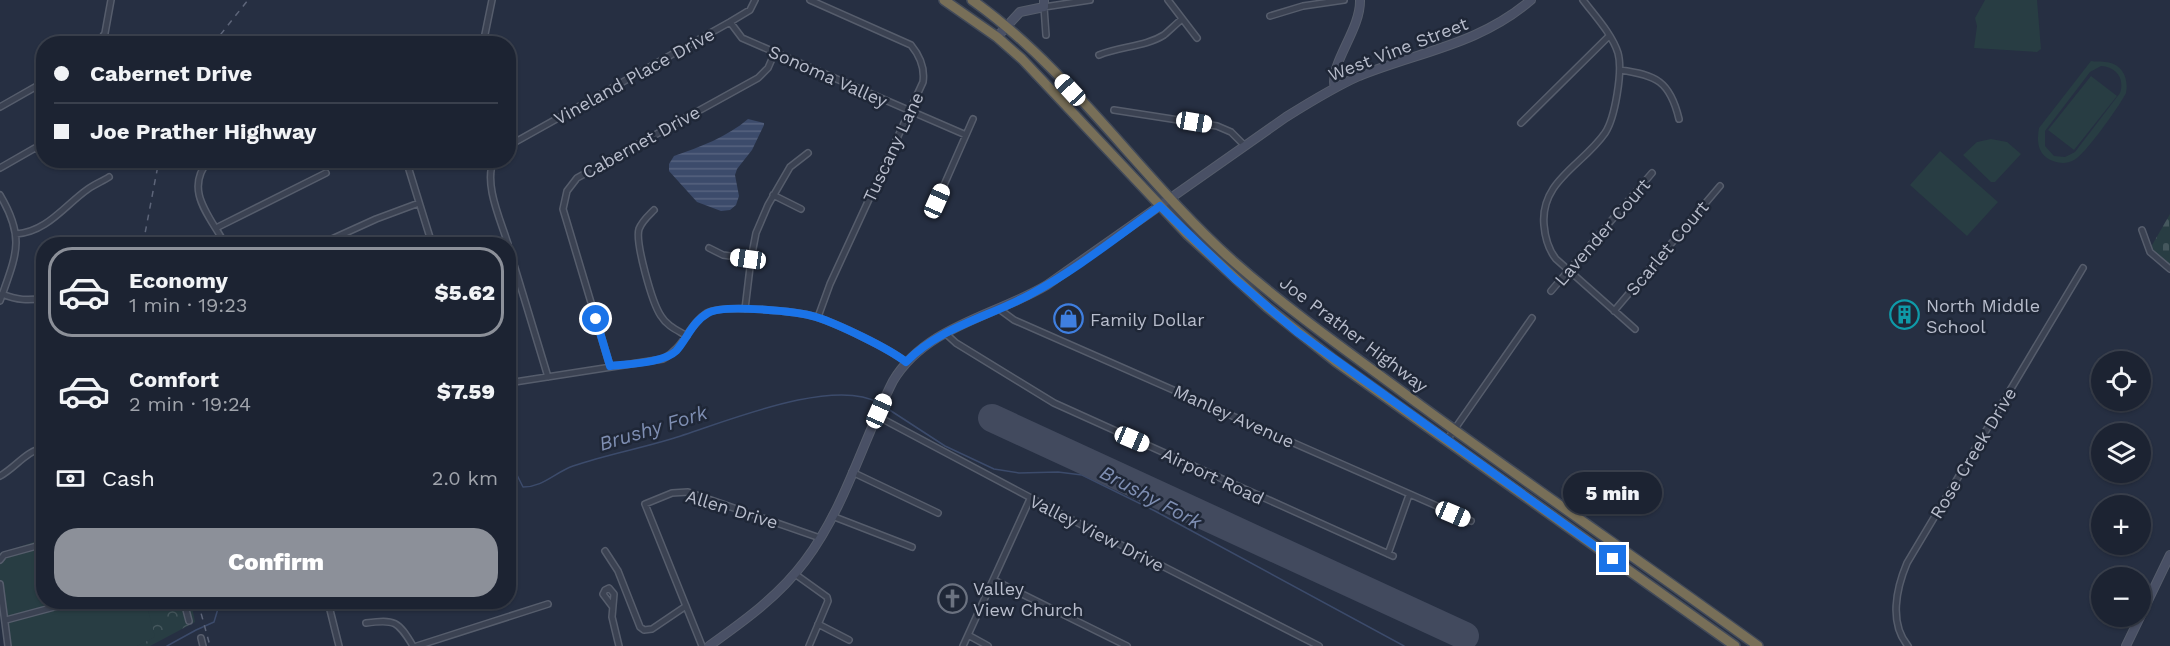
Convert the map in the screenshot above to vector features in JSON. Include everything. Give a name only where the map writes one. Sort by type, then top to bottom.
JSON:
[{"type":"highway","name":"Joe Prather Highway","points":[[944,0],[997,37],[1039,75],[1160,206],[1210,256],[1267,307],[1335,360],[1735,646]]},
{"type":"highway","name":"Joe Prather Highway","points":[[972,0],[1006,25],[1214,242],[1251,275],[1332,340],[1454,430],[1758,646]]},
{"type":"main road","points":[[1335,88],[1334,78],[1357,24],[1360,0]]},
{"type":"main road","name":"West Vine Street","points":[[709,646],[757,610],[795,574],[832,516],[885,398],[906,362],[923,346],[1054,280],[1304,105],[1359,76],[1485,32],[1510,17],[1531,0]]},
{"type":"main road","points":[[997,37],[1020,12],[1044,3]]},
{"type":"main road","points":[[2126,646],[2170,555]]},
{"type":"street","points":[[103,36],[111,0]]},
{"type":"street","points":[[485,36],[492,0]]},
{"type":"street","name":"Vineland Place Drive","points":[[516,142],[730,22],[750,10],[755,0]]},
{"type":"street","name":"Tuscany Lane","points":[[810,0],[911,45],[917,53],[924,73],[922,82],[830,284],[818,317]]},
{"type":"street","points":[[1046,35],[1044,3],[1090,0]]},
{"type":"street","points":[[1168,0],[1197,38]]},
{"type":"street","points":[[1270,15],[1302,3],[1344,0]]},
{"type":"street","points":[[1583,0],[1610,36],[1619,55],[1620,70],[1606,131],[1560,179],[1546,202],[1544,221],[1546,239],[1552,254],[1635,329]]},
{"type":"street","points":[[1099,55],[1114,49],[1147,42],[1163,35],[1182,19]]},
{"type":"street","name":"Sonoma Valley","points":[[730,22],[742,38],[966,135]]},
{"type":"street","points":[[1521,123],[1610,36]]},
{"type":"street","name":"Cabernet Drive","points":[[610,366],[563,208],[567,191],[576,178],[758,78],[768,68],[775,52]]},
{"type":"street","points":[[1620,70],[1649,76],[1662,82],[1679,119]]},
{"type":"street","points":[[0,107],[36,87]]},
{"type":"street","points":[[1114,110],[1217,126],[1231,132],[1245,146]]},
{"type":"street","points":[[937,201],[973,119]]},
{"type":"street","points":[[0,168],[36,148]]},
{"type":"street","points":[[745,309],[756,233],[773,195],[790,167],[808,153]]},
{"type":"street","points":[[203,168],[199,174],[197,191],[221,237]]},
{"type":"street","points":[[408,168],[430,237]]},
{"type":"street","points":[[490,168],[491,185],[506,237]]},
{"type":"street","points":[[216,228],[326,173]]},
{"type":"street","name":"Lavender Court","points":[[1551,291],[1652,173]]},
{"type":"street","points":[[16,234],[29,233],[46,224],[89,188],[110,177]]},
{"type":"street","name":"Scarlet Court","points":[[1614,311],[1720,186]]},
{"type":"street","points":[[0,195],[15,223],[16,234],[15,256],[1,298],[36,300]]},
{"type":"street","points":[[773,195],[801,209]]},
{"type":"street","points":[[336,237],[385,215],[419,203]]},
{"type":"street","points":[[654,210],[644,219],[639,230],[638,244],[656,308],[670,327],[687,336]]},
{"type":"street","points":[[2142,230],[2150,252],[2170,269]]},
{"type":"street","points":[[709,248],[723,255],[751,259]]},
{"type":"street","name":"Rose Creek Drive","points":[[1908,646],[1899,626],[1896,603],[1904,571],[2083,268]]},
{"type":"street","points":[[516,271],[548,376]]},
{"type":"street","points":[[516,382],[663,359],[675,352],[696,321],[709,312],[723,309],[793,313],[818,317],[879,346],[906,362]]},
{"type":"street","name":"Manley Avenue","points":[[999,309],[1014,320],[1471,521]]},
{"type":"street","points":[[1447,440],[1532,318]]},
{"type":"street","name":"Airport Road","points":[[945,333],[956,343],[1054,403],[1391,555],[1409,495]]},
{"type":"street","name":"Valley View Drive","points":[[878,413],[1030,499],[1316,645]]},
{"type":"street","points":[[0,476],[29,453],[36,451]]},
{"type":"street","points":[[852,472],[938,513]]},
{"type":"street","name":"Allen Drive","points":[[686,606],[645,504],[672,493],[688,492],[820,538]]},
{"type":"street","points":[[963,646],[1030,499]]},
{"type":"street","points":[[832,516],[912,547]]},
{"type":"street","points":[[0,560],[4,555],[36,546]]},
{"type":"street","points":[[605,551],[613,561],[640,627],[649,631],[686,606],[702,646]]},
{"type":"street","points":[[795,574],[827,597],[828,601],[809,646]]},
{"type":"street","points":[[994,580],[1127,646]]},
{"type":"street","points":[[0,584],[8,646]]},
{"type":"street","points":[[366,624],[392,621],[400,626],[415,646],[548,604]]},
{"type":"street","points":[[612,606],[612,621],[620,646]]},
{"type":"street","points":[[6,620],[47,609]]},
{"type":"street","points":[[186,609],[189,621]]},
{"type":"street","points":[[330,609],[339,646]]},
{"type":"street","points":[[818,624],[849,640]]},
{"type":"street","points":[[969,635],[988,646]]},
{"type":"street","points":[[201,638],[203,646]]},
{"type":"green space","points":[[1985,0],[2037,0],[2041,49],[2037,52],[1974,48],[1977,26],[1975,18]]},
{"type":"green space","points":[[2091,61],[2111,63],[2123,72],[2127,87],[2123,99],[2094,140],[2074,160],[2060,163],[2044,155],[2039,144],[2039,128]],"holes":[[[2101,66],[2118,74],[2121,83],[2120,93],[2075,152],[2065,157],[2054,156],[2045,146],[2045,131],[2090,72]]]},
{"type":"green space","points":[[2091,76],[2117,96],[2074,150],[2048,130]]},
{"type":"green space","points":[[1991,139],[2007,142],[2021,154],[1995,182],[1991,182],[1963,155],[1977,142]]},
{"type":"green space","points":[[1940,151],[1998,202],[1967,236],[1910,185]]},
{"type":"green space","points":[[2170,214],[2170,266],[2158,257],[2151,247]]},
{"type":"green space","points":[[36,541],[36,609],[148,609],[155,637],[137,646],[5,646],[0,602],[0,553]]},
{"type":"green space","points":[[148,609],[192,609],[195,622],[150,646],[137,646],[154,637]]},
{"type":"water","points":[[748,119],[764,123],[764,125],[752,150],[737,169],[735,175],[739,196],[736,205],[730,210],[721,211],[697,202],[669,171],[669,164],[674,156],[722,136]]},
{"type":"waterway","name":"Brushy Fork","points":[[516,473],[523,487],[537,485],[573,466],[671,439],[776,405],[806,399],[834,395],[859,396],[879,403]]},
{"type":"waterway","name":"Brushy Fork","points":[[885,407],[945,446],[994,469],[1019,473],[1058,472],[1082,475],[1155,511],[1404,646]]},
{"type":"waterway","name":"Brushy Fork","points":[[167,646],[214,622],[218,609]]},
{"type":"runway","points":[[992,418],[1465,636]]},
{"type":"railway","points":[[219,36],[248,0]]},
{"type":"railway","points":[[144,237],[157,168]]},
{"type":"railway","points":[[200,609],[210,646]]},
{"type":"place","name":"North Middle School","points":[[1905,315]]},
{"type":"place","name":"Family Dollar","points":[[1069,319]]},
{"type":"place","name":"Valley View Church","points":[[952,598]]},
{"type":"route","points":[[596,319],[610,366],[663,359],[675,352],[696,321],[709,312],[723,309],[793,313],[818,317],[879,346],[906,362],[913,354],[941,334],[1018,301],[1047,285],[1160,206],[1235,279],[1297,332],[1613,559]]}]
